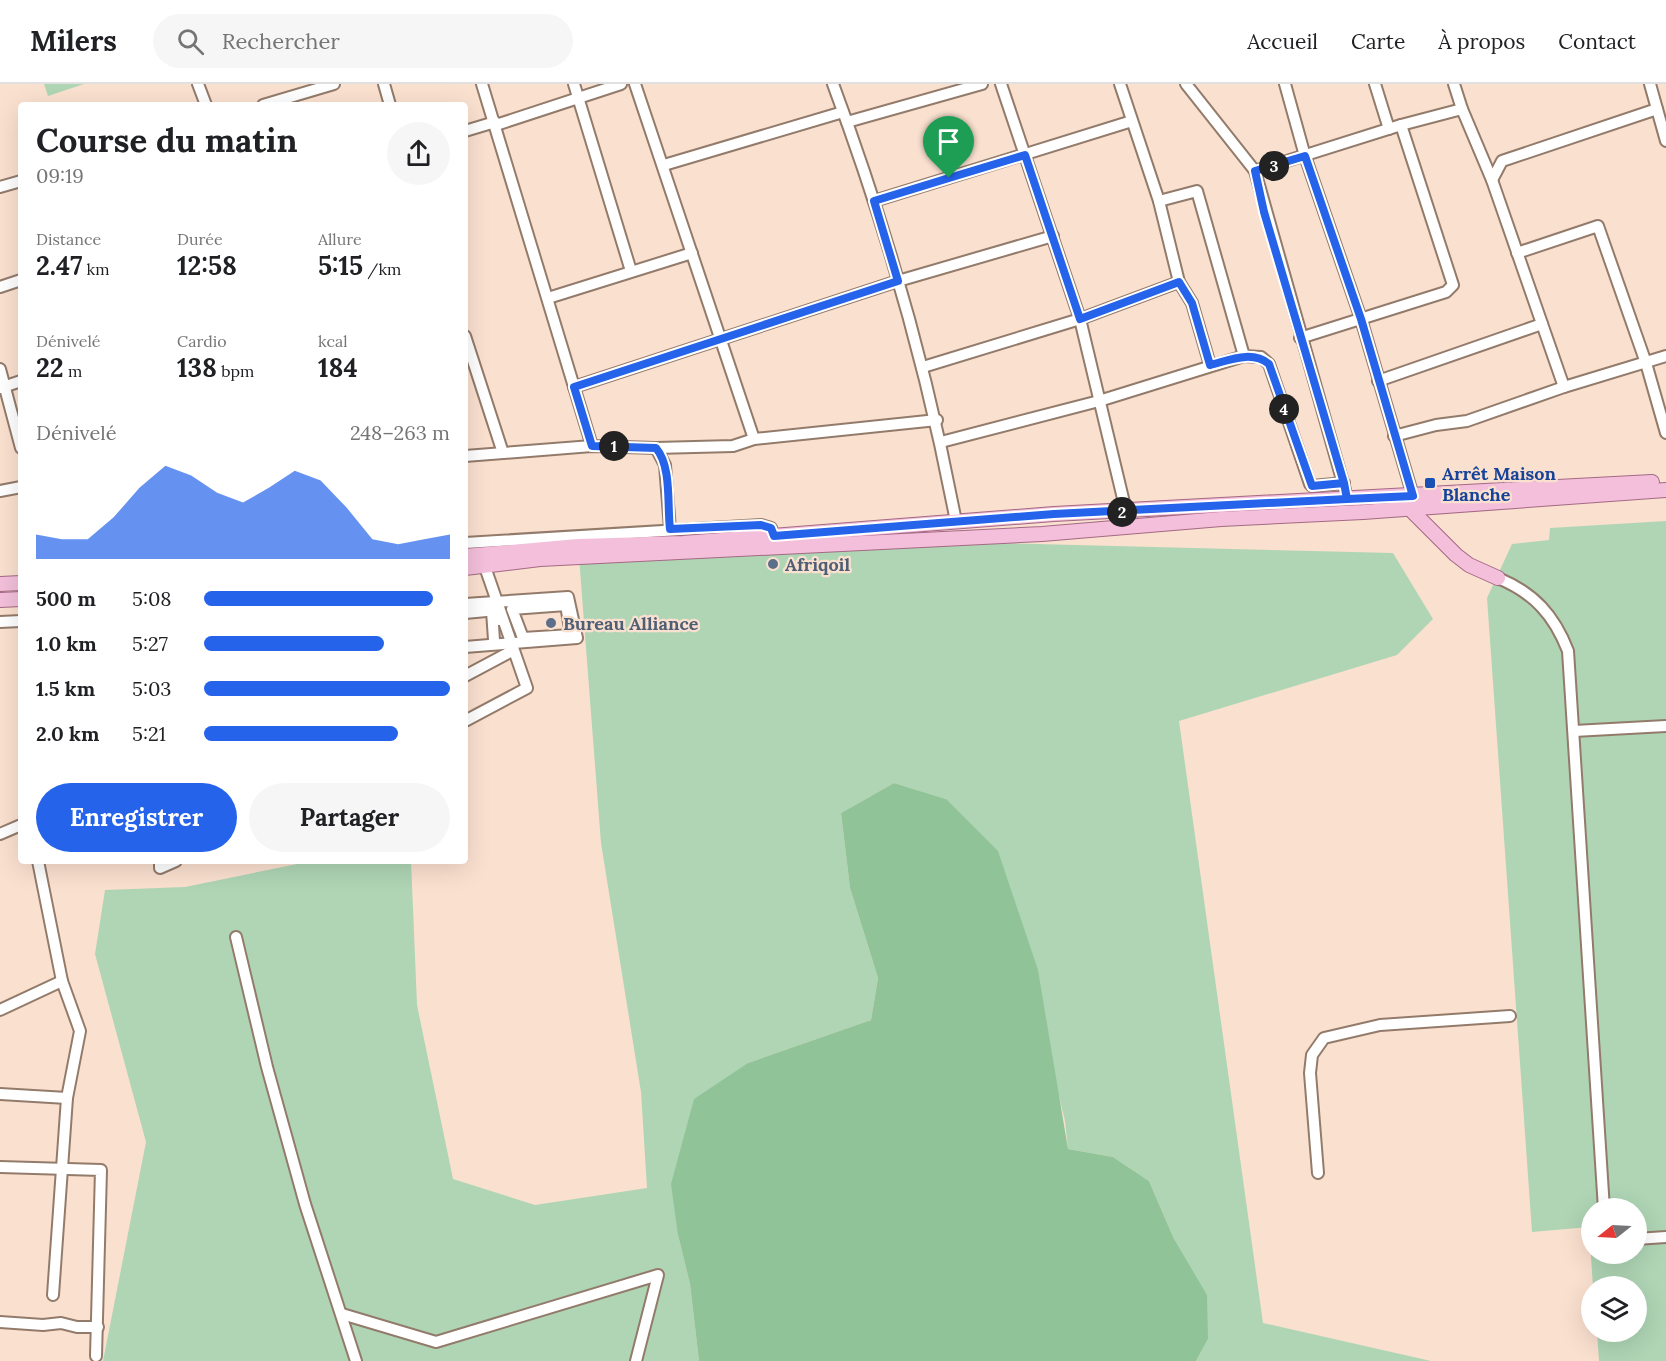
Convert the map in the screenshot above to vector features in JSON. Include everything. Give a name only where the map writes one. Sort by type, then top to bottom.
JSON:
[{"type":"main road","points":[[468,568],[540,560],[1042,534],[1666,482]]},
{"type":"main road","points":[[468,556],[578,546],[774,536],[1126,511],[1347,499],[1411,502],[1666,490]]},
{"type":"main road","points":[[1411,502],[1456,555],[1469,565],[1498,578]]},
{"type":"main road","points":[[0,584],[18,583]]},
{"type":"main road","points":[[0,600],[18,599]]},
{"type":"street","points":[[198,84],[205,102]]},
{"type":"street","points":[[269,102],[295,89],[334,84]]},
{"type":"street","points":[[384,84],[389,102]]},
{"type":"street","points":[[482,84],[592,446]]},
{"type":"street","points":[[574,84],[631,271]]},
{"type":"street","points":[[468,130],[621,84]]},
{"type":"street","points":[[635,84],[754,439]]},
{"type":"street","points":[[833,84],[874,201],[923,367],[937,420],[956,522]]},
{"type":"street","points":[[664,165],[845,117],[982,84]]},
{"type":"street","points":[[1001,84],[1080,319],[1126,511]]},
{"type":"street","points":[[1120,84],[1159,201],[1179,282],[1192,303],[1210,365]]},
{"type":"street","points":[[1186,84],[1255,171],[1347,499]]},
{"type":"street","points":[[1285,84],[1305,156],[1361,319],[1411,502]]},
{"type":"street","points":[[1375,84],[1389,129]]},
{"type":"street","points":[[1454,84],[1492,180],[1564,387]]},
{"type":"street","points":[[1650,84],[1666,141]]},
{"type":"street","points":[[1255,171],[1401,125],[1462,109]]},
{"type":"street","points":[[1492,180],[1502,161],[1657,109]]},
{"type":"street","points":[[874,201],[1132,121]]},
{"type":"street","points":[[1300,338],[1446,292],[1453,285],[1401,125]]},
{"type":"street","points":[[0,187],[18,182]]},
{"type":"street","points":[[1159,201],[1197,191],[1244,357]]},
{"type":"street","points":[[1517,253],[1598,226],[1646,363],[1666,433]]},
{"type":"street","points":[[574,387],[898,281],[1053,236]]},
{"type":"street","points":[[548,298],[692,253]]},
{"type":"street","points":[[0,287],[18,281]]},
{"type":"street","points":[[923,367],[1080,319],[1179,282]]},
{"type":"street","points":[[1378,381],[1542,324]]},
{"type":"street","points":[[468,345],[502,453]]},
{"type":"street","points":[[1394,436],[1436,425],[1467,421],[1564,387],[1666,356]]},
{"type":"street","points":[[941,442],[1100,400],[1210,365],[1244,357],[1261,357],[1269,364],[1310,484],[1312,486],[1344,483]]},
{"type":"street","points":[[0,369],[18,438]]},
{"type":"street","points":[[3,387],[18,382]]},
{"type":"street","points":[[468,456],[592,446],[656,448],[733,446],[754,439],[937,420]]},
{"type":"street","points":[[656,448],[665,465],[670,529]]},
{"type":"street","points":[[0,491],[18,488]]},
{"type":"street","points":[[468,543],[761,525],[771,528],[774,536]]},
{"type":"street","points":[[468,717],[523,686],[512,648],[495,606],[485,567]]},
{"type":"street","points":[[1498,578],[1516,586],[1539,602],[1559,630],[1568,651],[1603,1198]]},
{"type":"street","points":[[468,611],[568,597],[577,639],[511,649],[468,652]]},
{"type":"street","points":[[468,604],[495,606]]},
{"type":"street","points":[[567,605],[571,635],[523,638],[512,609],[567,605]]},
{"type":"street","points":[[468,642],[494,640],[495,606]]},
{"type":"street","points":[[0,622],[18,621]]},
{"type":"street","points":[[468,647],[512,648]]},
{"type":"street","points":[[468,674],[512,648]]},
{"type":"street","points":[[1574,731],[1666,726]]},
{"type":"street","points":[[0,834],[18,826]]},
{"type":"street","points":[[39,864],[62,981],[80,1031],[67,1098],[60,1170],[53,1295]]},
{"type":"street","points":[[236,936],[267,1067],[292,1158],[356,1361]]},
{"type":"street","points":[[0,1010],[62,981]]},
{"type":"street","points":[[1318,1173],[1310,1073],[1312,1055],[1324,1038],[1380,1025],[1510,1016]]},
{"type":"street","points":[[0,1094],[67,1098]]},
{"type":"street","points":[[1,1169],[101,1170],[96,1356]]},
{"type":"street","points":[[1647,1238],[1666,1236]]},
{"type":"street","points":[[342,1314],[436,1342],[658,1275],[636,1361]]},
{"type":"street","points":[[0,1322],[43,1325],[61,1323],[77,1327],[98,1327]]},
{"type":"green space","points":[[44,84],[84,84],[48,96]]},
{"type":"green space","points":[[1666,521],[1666,1361],[1599,1361],[1598,1342],[1647,1342],[1647,1276],[1592,1276],[1591,1264],[1647,1264],[1647,1198],[1581,1198],[1581,1228],[1532,1232],[1487,598],[1512,544],[1549,540],[1550,528]]},
{"type":"green space","points":[[919,541],[1393,553],[1433,619],[1397,655],[1179,721],[1263,1323],[1431,1361],[1196,1361],[1208,1339],[1174,1239],[1149,1181],[1113,1157],[1068,1149],[1065,1121],[1056,1084],[946,799],[894,783],[841,813],[850,888],[878,978],[871,1020],[748,1063],[678,1235],[690,1284],[699,1361],[103,1361],[146,1142],[95,954],[105,890],[185,887],[297,864],[411,864],[417,1005],[453,1179],[535,1205],[647,1188],[641,1092],[601,843],[579,557]]},
{"type":"green space","points":[[894,783],[946,799],[998,851],[1038,970],[1068,1149],[1113,1157],[1149,1181],[1174,1239],[1207,1295],[1208,1339],[1196,1361],[699,1361],[690,1284],[678,1235],[671,1184],[694,1099],[748,1063],[871,1020],[878,978],[850,888],[841,813]]},
{"type":"waterway","points":[[0,616],[12,616]]},
{"type":"place","name":"Arrêt Maison Blanche","points":[[1430,483]]},
{"type":"place","name":"Afriqoil","points":[[773,564]]},
{"type":"place","name":"Bureau Alliance","points":[[551,623]]},
{"type":"route","points":[[949,178],[874,201],[898,281],[574,387],[592,446],[656,448],[659,452],[665,465],[670,529],[761,525],[771,528],[774,536],[877,526],[1054,514],[1347,499],[1344,483],[1264,212],[1255,171],[1305,156],[1361,319],[1413,496],[1347,499],[1344,483],[1312,486],[1269,364],[1261,357],[1244,357],[1210,365],[1192,303],[1179,282],[1080,319],[1025,155],[949,178]]}]
